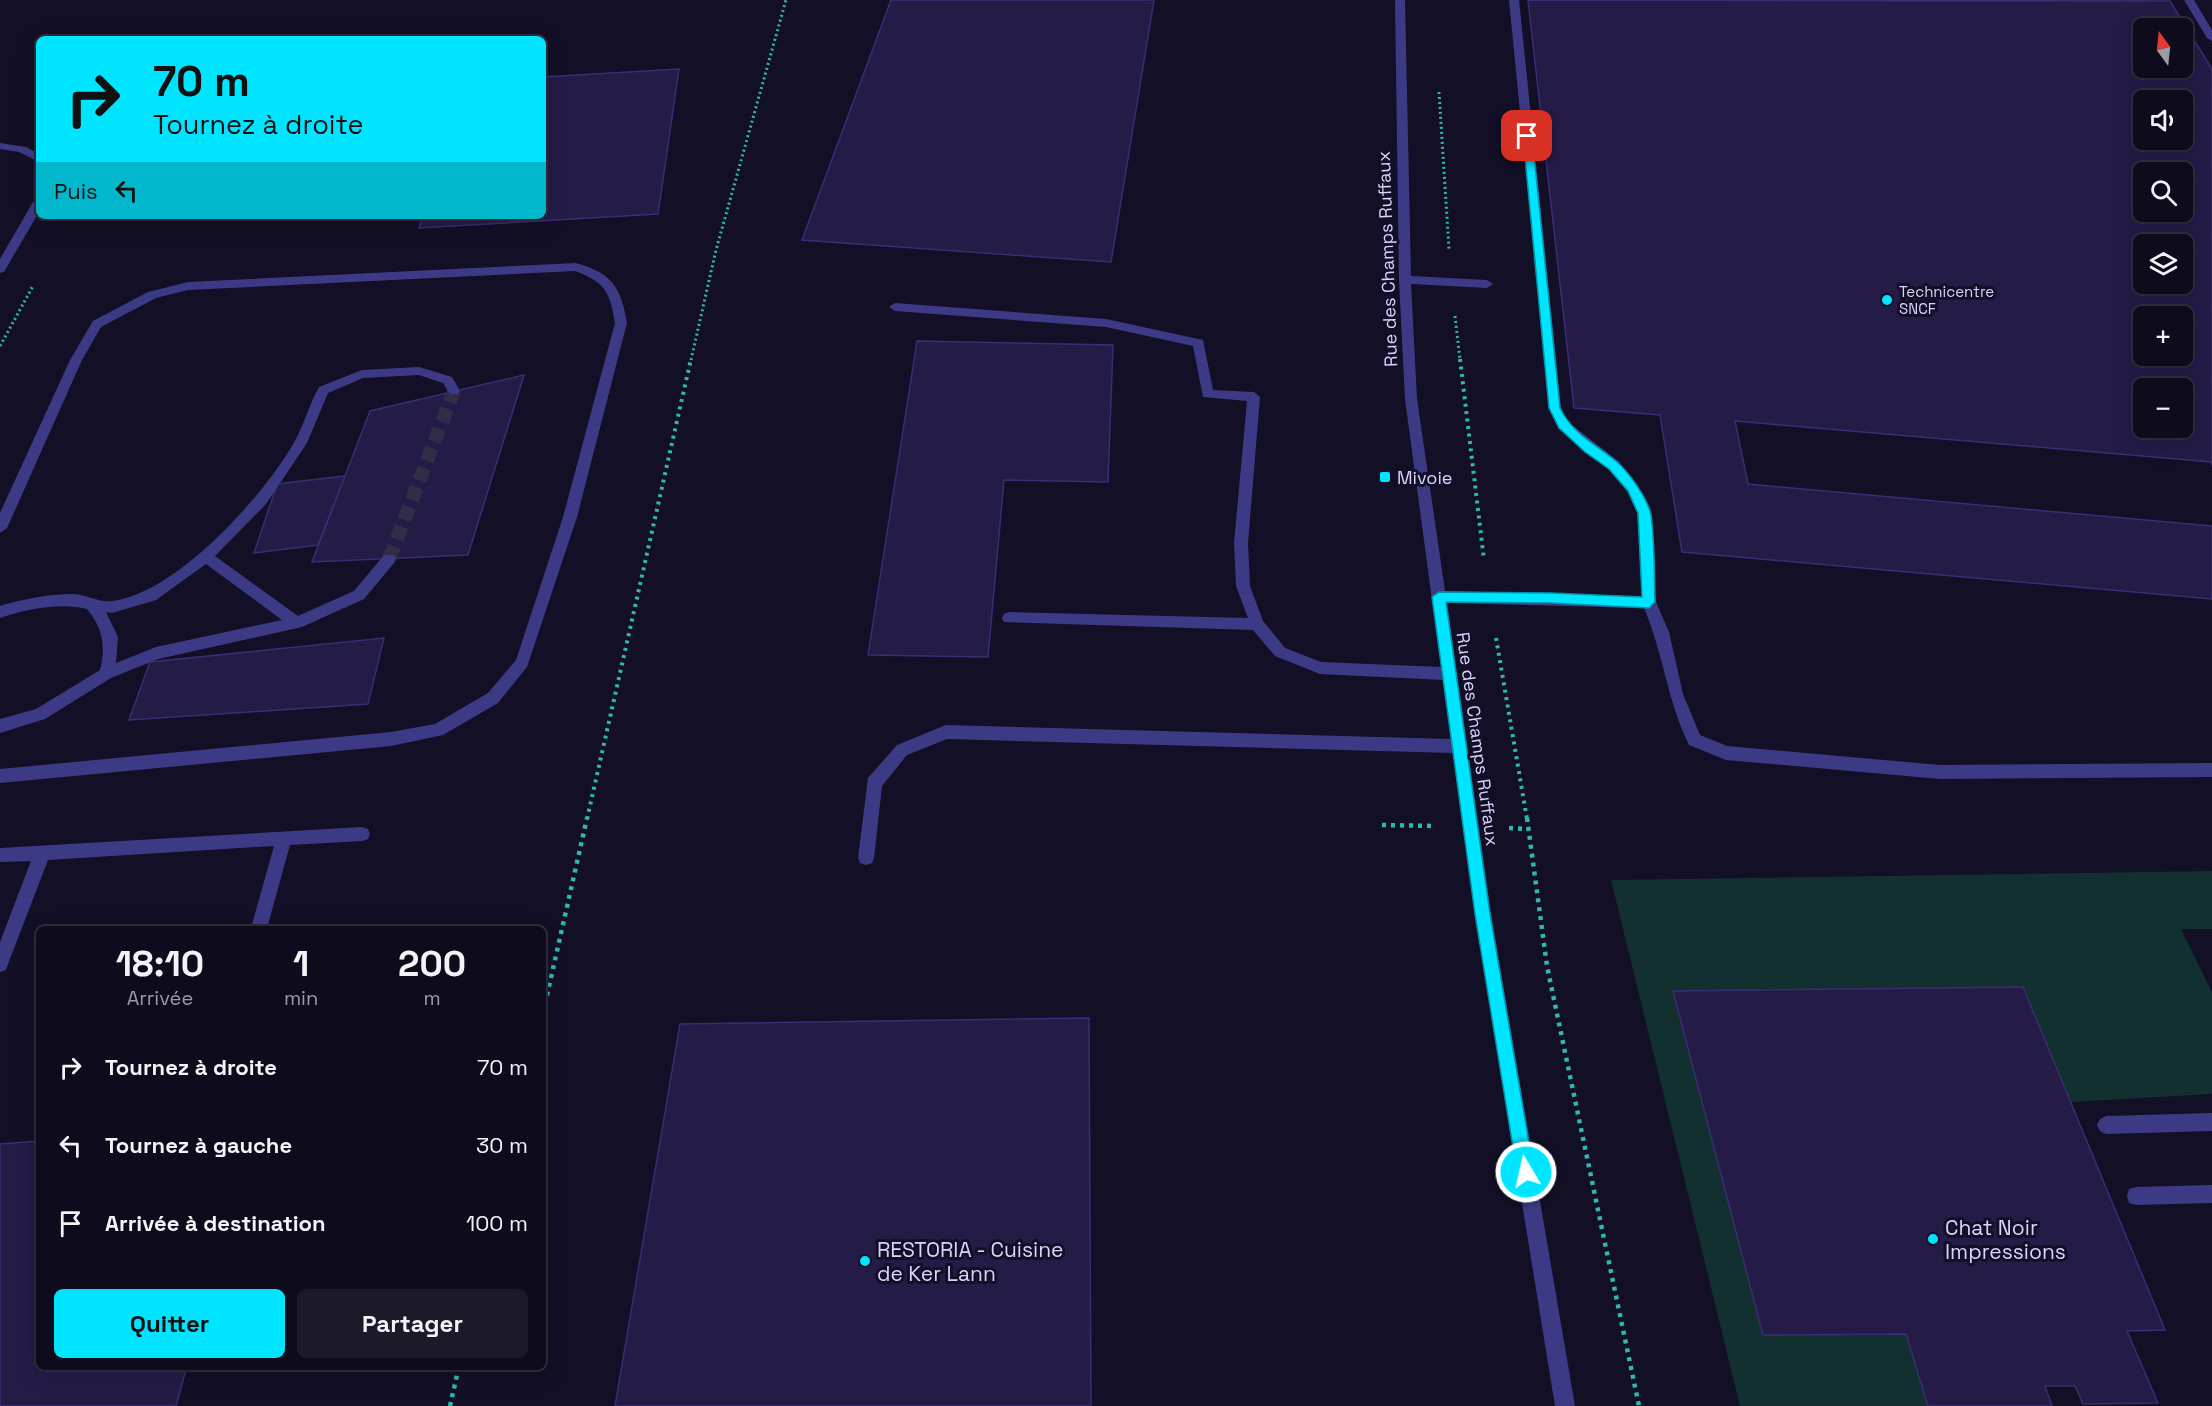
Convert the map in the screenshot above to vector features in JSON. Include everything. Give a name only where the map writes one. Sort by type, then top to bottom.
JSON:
[{"type":"street","name":"Rue des Champs Ruffaux","points":[[1400,0],[1405,280],[1411,399],[1483,914],[1564,1406]]},
{"type":"street","points":[[1514,0],[1555,408],[1563,425],[1589,448],[1614,465],[1632,488],[1644,513],[1649,602],[1662,632],[1676,693],[1694,741],[1726,753],[1940,772],[2212,770]]},
{"type":"street","points":[[2189,0],[2212,38]]},
{"type":"street","points":[[0,146],[22,149],[36,157]]},
{"type":"street","points":[[0,269],[36,210]]},
{"type":"street","points":[[0,528],[76,360],[97,324],[152,295],[188,286],[576,267],[600,276],[618,297],[621,323],[570,517],[522,663],[494,698],[438,730],[391,739],[0,776]]},
{"type":"street","points":[[1405,280],[1486,285]]},
{"type":"street","points":[[896,307],[1106,323],[1199,343],[1207,394],[1254,397],[1241,543],[1243,586],[1257,624],[1280,652],[1320,668],[1450,674]]},
{"type":"street","points":[[0,612],[15,607],[74,600],[92,606],[112,607],[152,596],[206,556],[261,500],[302,440],[323,390],[362,374],[419,371],[448,380],[454,391]]},
{"type":"street","points":[[206,556],[297,623]]},
{"type":"street","points":[[0,726],[40,714],[106,674],[156,653],[297,623],[359,595],[389,559]]},
{"type":"street","points":[[1439,597],[1649,602]]},
{"type":"street","points":[[92,606],[103,618],[110,635],[113,653],[106,674]]},
{"type":"street","points":[[1010,618],[1257,624]]},
{"type":"street","points":[[866,858],[874,783],[902,750],[946,732],[1460,746]]},
{"type":"street","points":[[0,855],[362,834]]},
{"type":"street","points":[[260,926],[284,839]]},
{"type":"street","points":[[0,964],[42,853]]},
{"type":"street","points":[[2106,1125],[2212,1122]]},
{"type":"street","points":[[2136,1196],[2212,1194]]},
{"type":"path","points":[[546,1000],[716,250],[786,0]]},
{"type":"path","points":[[1496,638],[1529,829],[1547,966],[1640,1406]]},
{"type":"path","points":[[450,1406],[458,1370]]},
{"type":"green space","points":[[2212,871],[2212,929],[2181,929],[2212,992],[2212,1094],[2070,1102],[2022,987],[1673,991],[1763,1335],[1906,1334],[1928,1406],[1740,1406],[1611,880]]},
{"type":"building","points":[[891,0],[1154,0],[1111,262],[802,240]]},
{"type":"building","name":"Technicentre SNCF","points":[[1528,0],[2170,1],[2180,18],[2133,18],[2133,78],[2193,78],[2193,38],[2212,69],[2212,465],[2211,462],[1735,421],[1748,484],[2212,526],[2212,599],[1682,552],[1660,415],[1574,408]]},
{"type":"building","points":[[679,69],[658,214],[419,228],[422,219],[546,219],[546,77]]},
{"type":"building","points":[[917,341],[1113,345],[1108,482],[1004,480],[988,657],[868,655]]},
{"type":"building","points":[[524,375],[468,555],[312,562],[370,411]]},
{"type":"building","points":[[345,476],[318,545],[254,553],[277,484]]},
{"type":"building","points":[[384,638],[368,704],[129,720],[150,662]]},
{"type":"building","name":"Chat Noir Impressions","points":[[2023,987],[2165,1330],[2127,1331],[2158,1403],[2083,1404],[2075,1386],[2045,1386],[2052,1406],[1928,1406],[1906,1334],[1763,1335],[1673,991]]},
{"type":"building","name":"RESTORIA - Cuisine de Ker Lann","points":[[1089,1018],[1091,1406],[615,1406],[680,1024]]},
{"type":"building","points":[[36,1141],[36,1370],[186,1370],[176,1406],[0,1406],[0,1144]]},
{"type":"tunnel","points":[[389,559],[454,391]]},
{"type":"place","name":"Technicentre SNCF","points":[[1887,300]]},
{"type":"place","name":"Mivoie","points":[[1385,477]]},
{"type":"place","name":"Chat Noir Impressions","points":[[1933,1239]]},
{"type":"place","name":"RESTORIA - Cuisine de Ker Lann","points":[[865,1261]]},
{"type":"route","points":[[1526,1172],[1483,914],[1439,597],[1649,602],[1644,513],[1632,488],[1614,465],[1589,448],[1563,425],[1555,408],[1527,136]]}]
